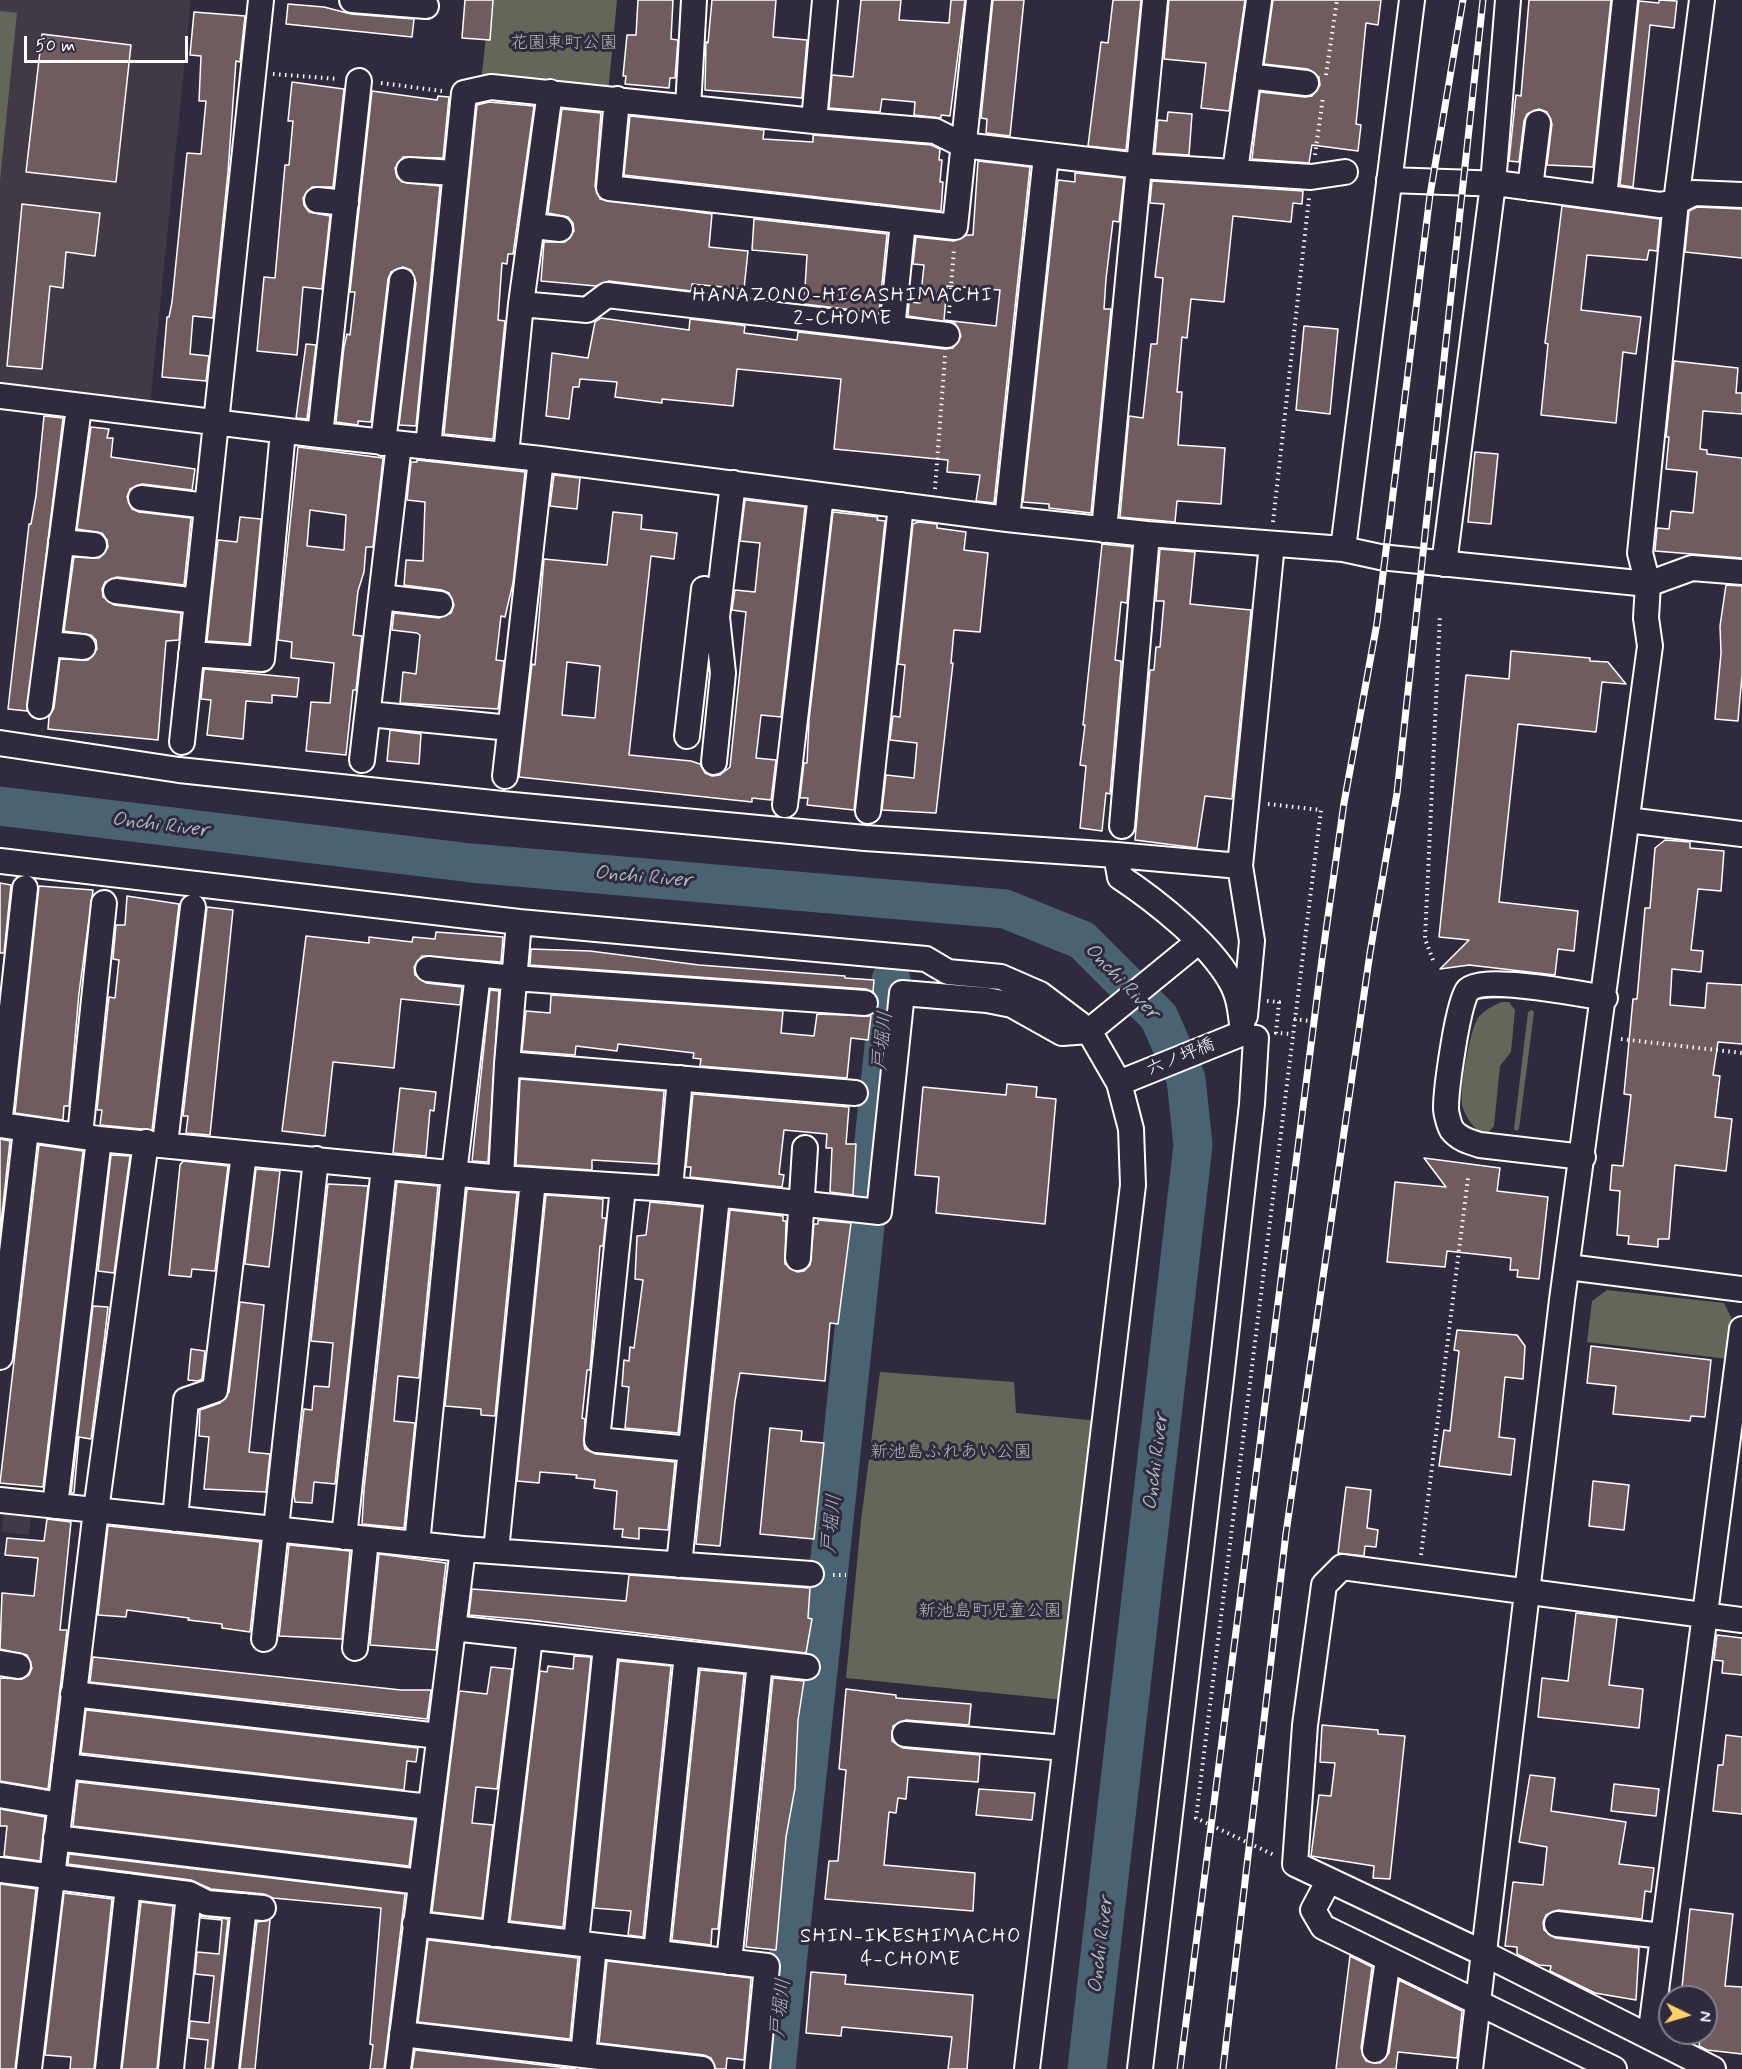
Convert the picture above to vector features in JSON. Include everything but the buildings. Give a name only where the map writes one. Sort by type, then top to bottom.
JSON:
[{"type":"street","points":[[182,742],[261,0]]},
{"type":"street","points":[[352,0],[411,4]]},
{"type":"street","points":[[688,108],[694,0]]},
{"type":"street","points":[[814,121],[825,0]]},
{"type":"street","points":[[617,99],[609,188],[955,227],[979,0]]},
{"type":"street","points":[[1104,530],[1155,0]]},
{"type":"street","points":[[1235,171],[1259,0]]},
{"type":"street","points":[[1343,549],[1412,0]]},
{"type":"street","points":[[1444,564],[1493,184],[1508,0]]},
{"type":"street","points":[[1604,197],[1625,0]]},
{"type":"street","points":[[1470,2069],[1526,1591],[1650,646],[1646,618],[1648,584],[1640,553],[1676,201],[1702,0]]},
{"type":"street","points":[[1248,76],[1306,83]]},
{"type":"street","points":[[320,435],[359,81]]},
{"type":"street","points":[[428,447],[454,173],[464,93],[491,87],[814,121],[935,131],[963,145],[1140,166],[1311,177],[1345,172]]},
{"type":"street","points":[[506,455],[521,304],[550,92]]},
{"type":"street","points":[[1530,188],[1538,123]]},
{"type":"street","points":[[1007,519],[1046,156]]},
{"type":"street","points":[[409,170],[454,173]]},
{"type":"street","points":[[1389,180],[1493,184],[1660,205],[1694,193],[1742,195]]},
{"type":"street","points":[[317,200],[346,203]]},
{"type":"street","points":[[892,329],[903,222]]},
{"type":"street","points":[[533,226],[560,229]]},
{"type":"street","points":[[362,760],[381,597],[402,281]]},
{"type":"street","points":[[521,304],[587,310],[607,295],[947,335]]},
{"type":"street","points":[[0,396],[283,431],[541,459],[1104,530],[1147,534],[1272,535],[1380,557],[1648,584],[1692,568],[1742,572]]},
{"type":"street","points":[[40,706],[79,407]]},
{"type":"street","points":[[192,654],[262,659],[283,431]]},
{"type":"street","points":[[505,776],[541,459]]},
{"type":"street","points":[[687,736],[725,482]]},
{"type":"street","points":[[714,762],[723,673],[717,617],[725,482]]},
{"type":"street","points":[[785,805],[822,495]]},
{"type":"street","points":[[141,498],[207,506]]},
{"type":"street","points":[[868,812],[901,506]]},
{"type":"street","points":[[1122,826],[1147,534]]},
{"type":"street","points":[[1140,2069],[1252,1104],[1248,999],[1252,941],[1240,866],[1272,535]]},
{"type":"street","points":[[62,542],[94,545]]},
{"type":"street","points":[[116,591],[197,601]]},
{"type":"street","points":[[381,597],[440,604]]},
{"type":"street","points":[[48,644],[83,647]]},
{"type":"street","points":[[369,714],[510,728]]},
{"type":"street","points":[[0,743],[179,770],[525,806],[853,837],[1240,866]]},
{"type":"street","points":[[1627,820],[1742,834]]},
{"type":"street","points":[[1116,855],[1120,877],[1156,900],[1198,942],[1231,980],[1249,1036]]},
{"type":"street","points":[[0,861],[519,922],[926,959],[948,972],[1001,977],[1011,981],[1040,994],[1089,1031],[1119,1083],[1131,1129],[1132,1185],[1027,2069]]},
{"type":"street","points":[[0,1117],[25,888]]},
{"type":"street","points":[[55,1506],[90,1137],[104,903]]},
{"type":"street","points":[[29,2069],[96,1510],[193,907]]},
{"type":"street","points":[[501,1178],[507,1064],[519,922]]},
{"type":"street","points":[[0,1125],[90,1137],[454,1174],[670,1189],[717,1196],[879,1212],[902,993],[987,1000],[1012,1005],[1062,1033],[1089,1031],[1198,942]]},
{"type":"street","points":[[428,969],[514,978],[865,1004]]},
{"type":"street","points":[[417,1544],[454,1174],[478,974]]},
{"type":"street","points":[[1583,1157],[1480,1145],[1464,1140],[1451,1129],[1446,1109],[1458,1018],[1460,1006],[1468,990],[1482,984],[1605,998]]},
{"type":"street","name":"六ノ坪橋","points":[[1119,1083],[1249,1036]]},
{"type":"street","points":[[507,1064],[855,1093]]},
{"type":"street","points":[[670,1189],[680,1078]]},
{"type":"street","points":[[0,1357],[26,1130]]},
{"type":"street","points":[[798,1258],[805,1148]]},
{"type":"street","points":[[175,1519],[186,1400],[215,1389],[244,1153]]},
{"type":"street","points":[[264,1639],[316,1159]]},
{"type":"street","points":[[355,1648],[355,1538],[384,1167]]},
{"type":"street","points":[[496,1551],[533,1180]]},
{"type":"street","points":[[623,1187],[597,1440],[691,1449]]},
{"type":"street","points":[[679,1565],[717,1196]]},
{"type":"street","points":[[1568,1267],[1742,1288]]},
{"type":"street","points":[[1650,2037],[1742,1329]]},
{"type":"street","points":[[0,1500],[463,1549],[811,1574]]},
{"type":"street","points":[[398,2069],[463,1549]]},
{"type":"street","points":[[1713,2069],[1483,1953],[1295,1864],[1305,1725],[1324,1585],[1342,1568],[1742,1620]]},
{"type":"street","points":[[453,1628],[807,1667]]},
{"type":"street","points":[[494,1934],[530,1638]]},
{"type":"street","points":[[583,2055],[585,1945],[606,1646]]},
{"type":"street","points":[[656,1953],[687,1654]]},
{"type":"street","points":[[729,1962],[760,1662]]},
{"type":"street","points":[[74,1694],[439,1736]]},
{"type":"street","points":[[906,1734],[1065,1748]]},
{"type":"street","points":[[65,1766],[430,1807]]},
{"type":"street","points":[[0,1795],[60,1805]]},
{"type":"street","points":[[56,1839],[421,1882]]},
{"type":"street","points":[[0,1870],[189,1894],[207,1903],[254,1907],[226,2069]]},
{"type":"street","points":[[1329,1880],[1313,1910],[1323,1927],[1614,2069]]},
{"type":"street","points":[[108,2069],[128,1886]]},
{"type":"street","points":[[171,2069],[189,1894]]},
{"type":"street","points":[[415,1924],[767,1966],[757,2069]]},
{"type":"street","points":[[1557,1924],[1663,1936]]},
{"type":"street","points":[[1375,2050],[1388,1959]]},
{"type":"street","points":[[402,2034],[702,2069]]},
{"type":"path","points":[[1272,535],[1311,177]]},
{"type":"path","points":[[933,510],[955,227]]},
{"type":"path","points":[[1433,960],[1425,939],[1440,614]]},
{"type":"path","points":[[1246,801],[1321,810],[1196,1818],[1295,1864]]},
{"type":"path","points":[[1279,1002],[1276,1033],[1293,1034]]},
{"type":"path","points":[[1294,1019],[1309,1021]]},
{"type":"path","points":[[1621,1039],[1742,1053]]},
{"type":"path","points":[[1418,1578],[1468,1178]]},
{"type":"shaded area","points":[[0,0],[191,0],[150,405],[0,388]]},
{"type":"shaded area","points":[[4,1507],[31,1510],[29,1535],[2,1532]]},
{"type":"green space","name":"花園東町公園","points":[[490,0],[617,0],[608,93],[481,82]]},
{"type":"green space","points":[[0,11],[17,13],[0,180]]},
{"type":"green space","points":[[1501,1002],[1509,1002],[1515,1010],[1511,1052],[1500,1066],[1494,1126],[1488,1133],[1478,1131],[1467,1117],[1462,1101],[1463,1077],[1468,1048],[1478,1018],[1489,1008]]},
{"type":"green space","points":[[1532,1010],[1534,1012],[1519,1129],[1516,1131],[1514,1129],[1528,1012]]},
{"type":"green space","points":[[1607,1290],[1724,1303],[1732,1319],[1728,1359],[1587,1342],[1592,1301]]},
{"type":"green space","points":[[880,1372],[1014,1382],[1016,1413],[1099,1421],[1064,1700],[846,1678],[861,1521]]},
{"type":"waterway","name":"Onchi River","points":[[0,806],[471,863],[1005,909],[1082,940],[1159,1017],[1186,1079],[1193,1145],[1087,2069]]},
{"type":"waterway","name":"戸堀川","points":[[776,2069],[891,980]]},
{"type":"railway","points":[[1180,2069],[1322,959],[1344,803],[1377,623],[1430,195],[1463,0]]},
{"type":"railway","points":[[1223,2069],[1286,1533],[1370,953],[1397,793],[1483,0]]},
{"type":"district","name":"HANAZONO-HIGASHIMACHI 2-CHOME","points":[[843,308]]},
{"type":"district","name":"SHIN-IKESHIMACHO 4-CHOME","points":[[911,1950]]},
{"type":"park label","name":"新池島ふれあい公園","points":[[951,1453]]},
{"type":"park label","name":"新池島町児童公園","points":[[990,1612]]}]
